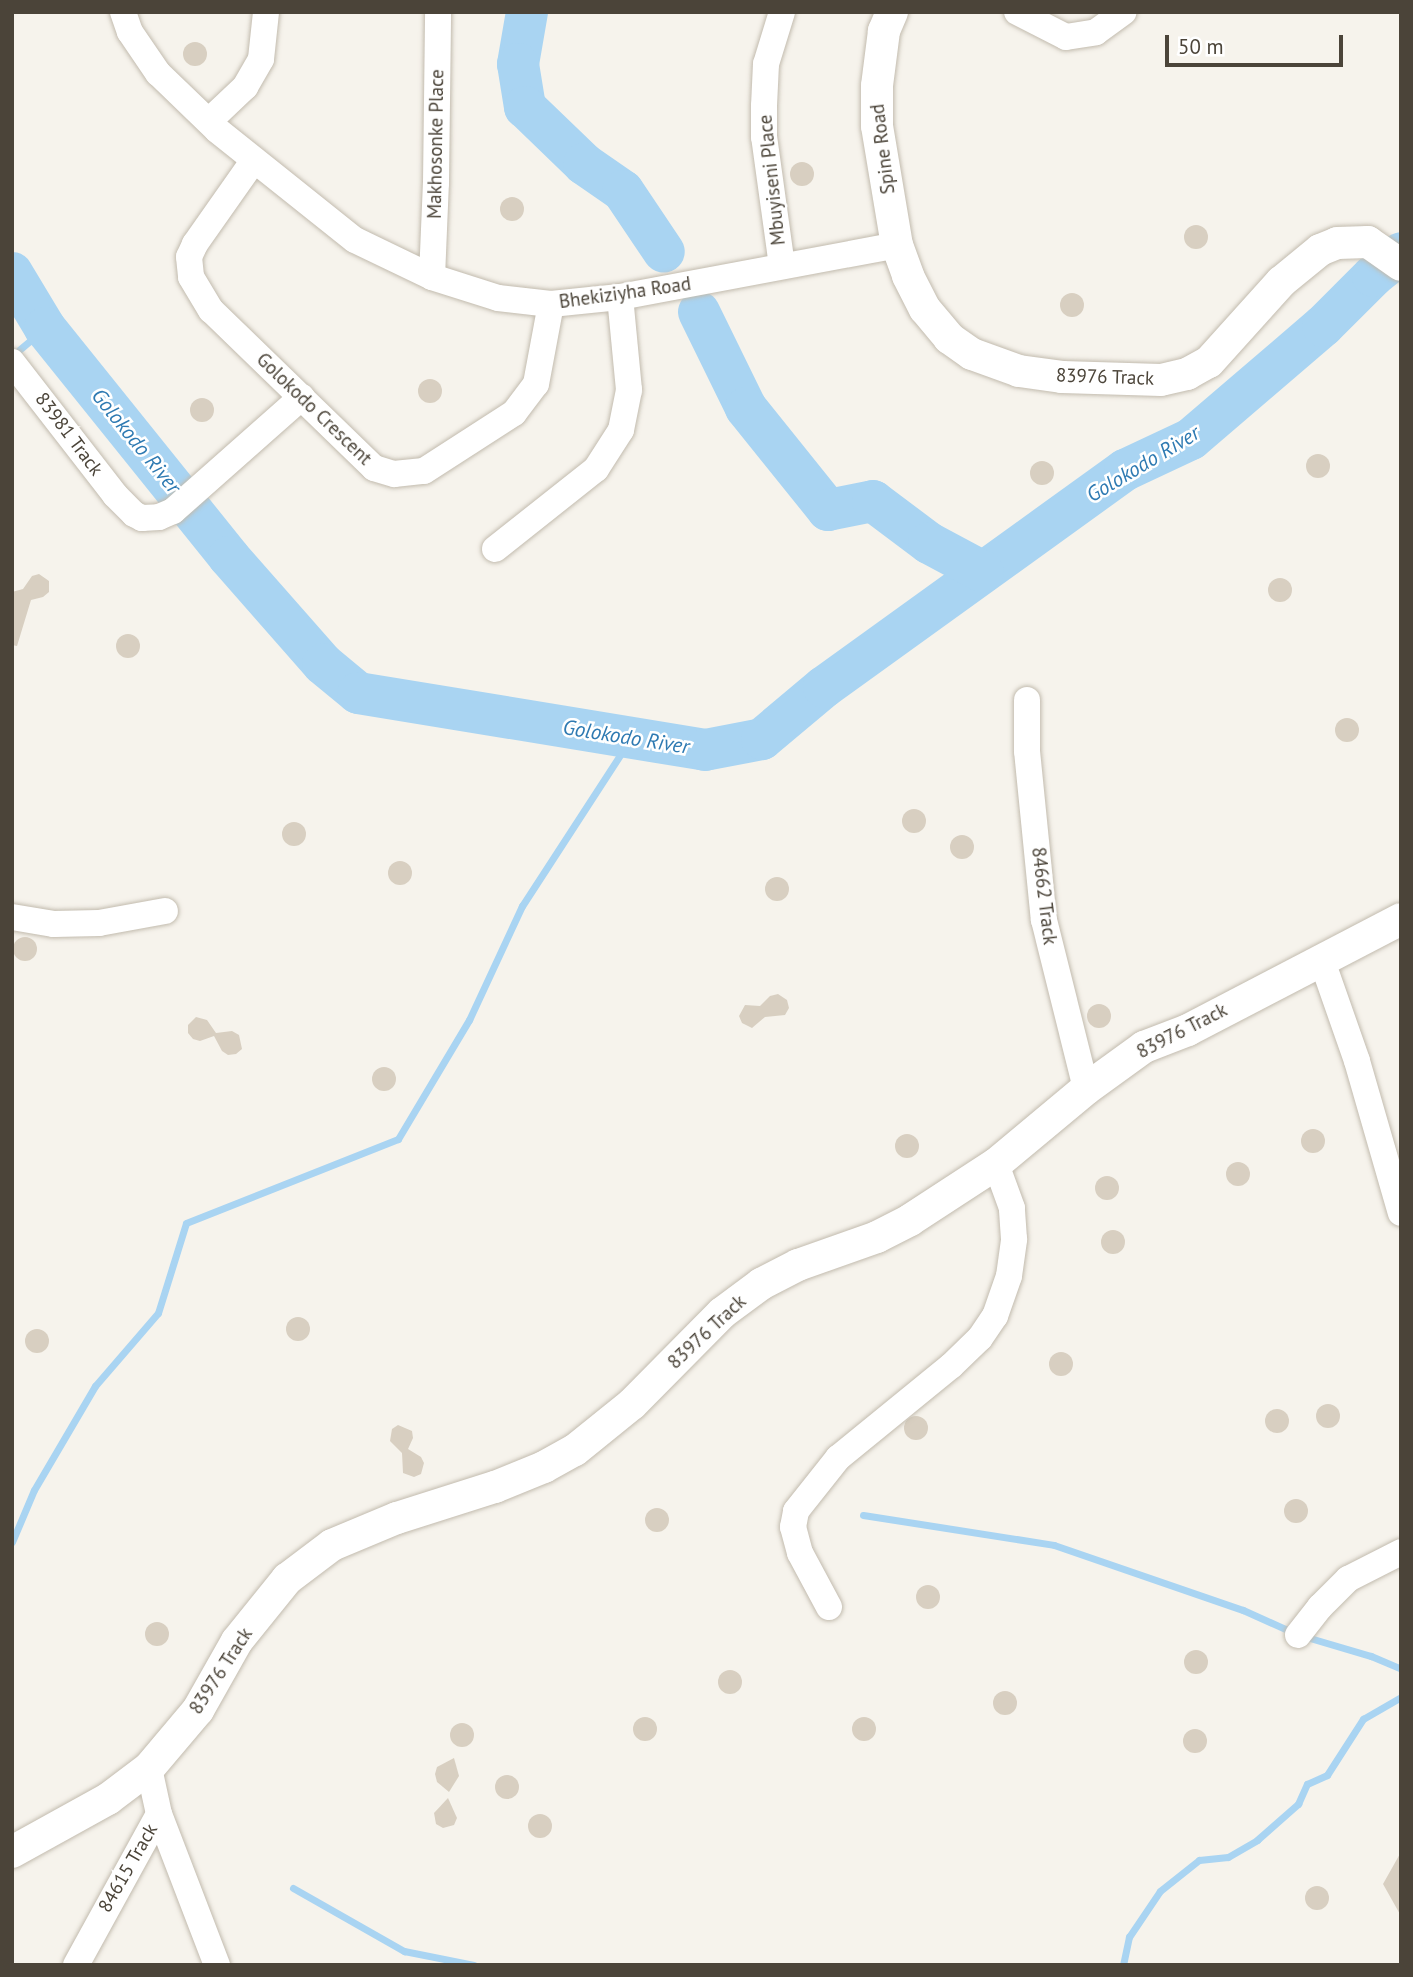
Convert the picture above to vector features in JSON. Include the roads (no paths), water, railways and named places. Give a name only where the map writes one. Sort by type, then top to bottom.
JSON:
[{"type":"street","name":"Bhekiziyha Road","points":[[123,12],[130,32],[158,73],[254,160],[355,240],[432,276],[498,298],[551,304],[620,297],[897,245]]},
{"type":"street","points":[[209,121],[245,87],[261,59],[265,12]]},
{"type":"street","name":"Makhosonke Place","points":[[432,276],[438,12]]},
{"type":"street","name":"Mbuyiseni Place","points":[[782,12],[766,64],[764,137],[782,266]]},
{"type":"street","name":"Spine Road","points":[[892,12],[884,31],[877,86],[877,113],[897,245]]},
{"type":"street","points":[[1017,12],[1066,37],[1096,32],[1124,12]]},
{"type":"street","name":"Golokodo Crescent","points":[[254,160],[195,244],[189,257],[191,277],[211,310],[374,468],[394,474],[424,471],[514,413],[526,401],[536,384],[551,304]]},
{"type":"street","name":"83976 Track","points":[[897,245],[908,276],[925,309],[949,338],[972,354],[1018,370],[1062,377],[1161,380],[1187,374],[1209,362],[1227,345],[1280,282],[1304,260],[1337,243],[1368,242],[1401,265]]},
{"type":"street","points":[[495,548],[596,469],[621,430],[629,390],[620,297]]},
{"type":"street","name":"83981 Track","points":[[12,362],[126,506],[142,518],[159,517],[173,511],[302,397]]},
{"type":"street","name":"84662 Track","points":[[1027,700],[1027,751],[1044,920],[1086,1089]]},
{"type":"street","points":[[12,917],[54,924],[99,923],[165,911]]},
{"type":"street","name":"83976 Track","points":[[12,1852],[108,1799],[149,1768],[198,1710],[237,1641],[287,1580],[332,1545],[397,1518],[495,1487],[544,1468],[575,1450],[632,1404],[722,1313],[761,1284],[798,1265],[877,1237],[951,1195],[996,1164],[1086,1089],[1144,1047],[1188,1030],[1321,958],[1401,919]]},
{"type":"street","points":[[1321,958],[1357,1061],[1401,1213]]},
{"type":"street","points":[[829,1607],[800,1553],[793,1527],[796,1511],[838,1458],[951,1366],[980,1338],[995,1316],[1009,1276],[1014,1239],[1012,1208],[996,1164]]},
{"type":"street","points":[[1298,1635],[1320,1607],[1348,1579],[1401,1552]]},
{"type":"street","name":"84615 Track","points":[[76,1965],[159,1814],[149,1768]]},
{"type":"street","points":[[159,1814],[216,1965]]},
{"type":"waterway","points":[[527,12],[518,64],[525,107],[584,164],[623,191],[664,252]]},
{"type":"waterway","name":"Golokodo River","points":[[12,273],[45,328],[229,557],[323,664],[358,693],[705,750],[762,739],[824,687],[1125,470],[1191,439],[1323,326],[1373,276],[1401,253]]},
{"type":"waterway","points":[[699,312],[746,408],[828,510],[873,501],[929,543],[983,572]]},
{"type":"waterway","points":[[19,350],[45,328]]},
{"type":"waterway","points":[[12,1542],[34,1490],[95,1386],[158,1313],[186,1223],[398,1139],[469,1020],[522,906],[631,738]]},
{"type":"waterway","points":[[863,1515],[1054,1545],[1243,1610],[1292,1632]]},
{"type":"waterway","points":[[1303,1636],[1371,1656],[1401,1669]]},
{"type":"waterway","points":[[1123,1965],[1129,1937],[1160,1891],[1199,1860],[1228,1857],[1257,1840],[1298,1804],[1307,1784],[1327,1775],[1363,1719],[1401,1697]]},
{"type":"waterway","points":[[293,1888],[404,1951],[474,1965]]}]
